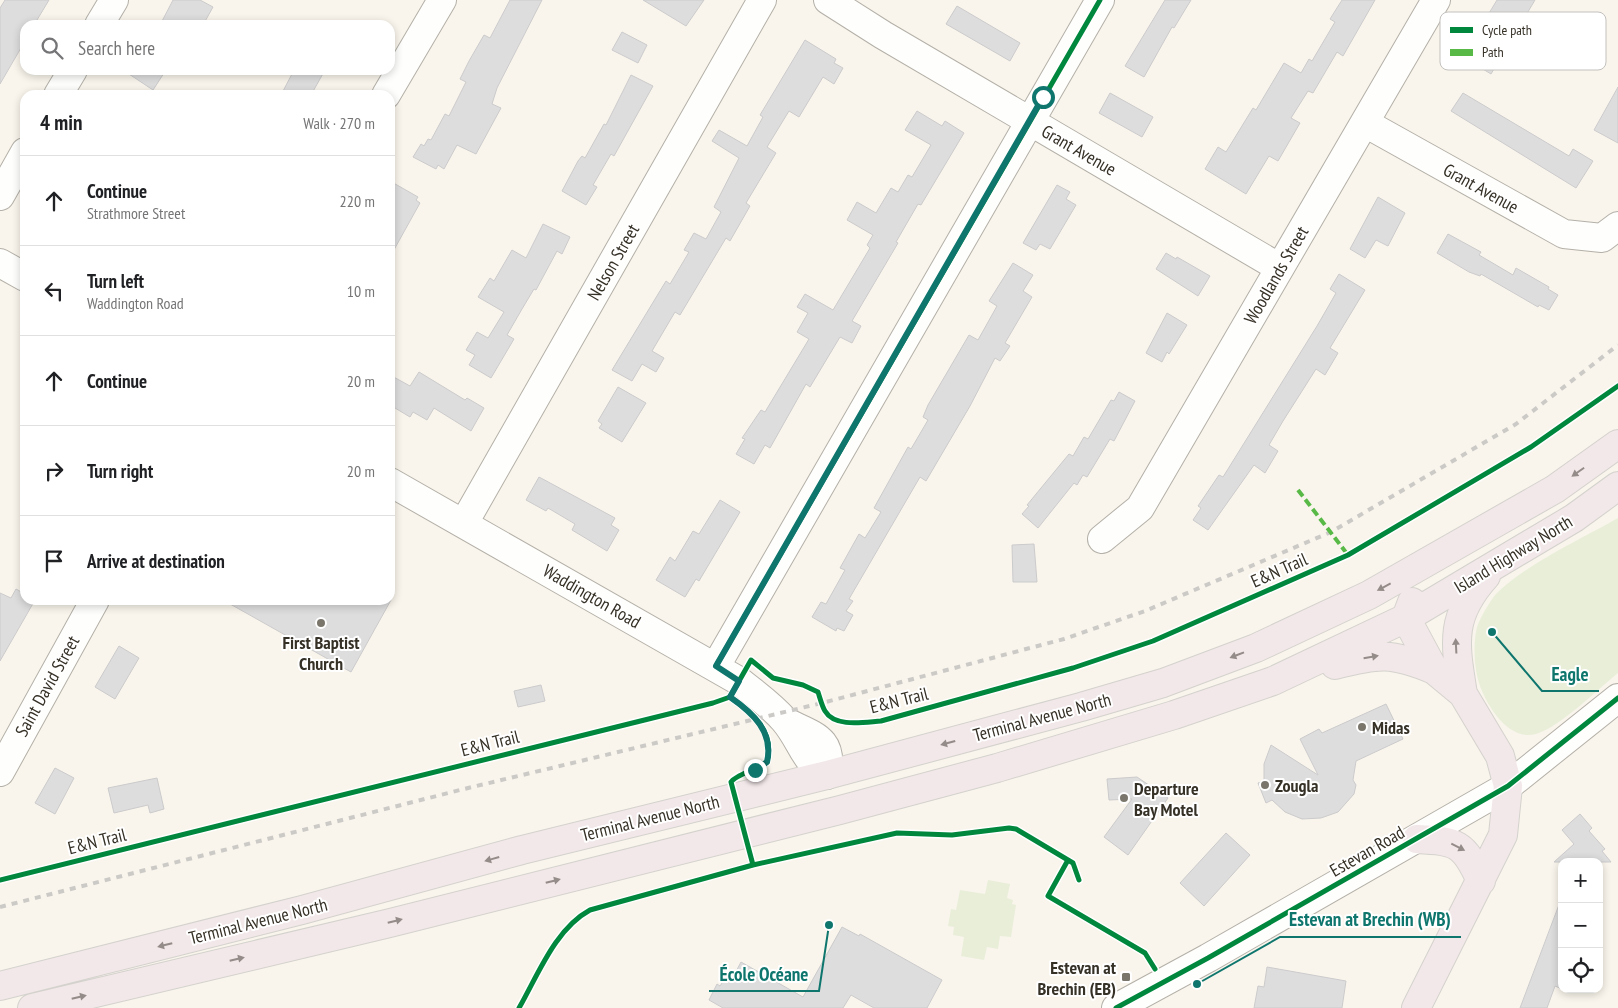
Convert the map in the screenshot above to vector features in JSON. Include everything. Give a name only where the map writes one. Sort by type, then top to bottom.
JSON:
[{"type":"main road","name":"Island Highway North","points":[[1427,564],[1555,489],[1618,444]]},
{"type":"main road","name":"Island Highway North","points":[[1406,618],[1494,567],[1574,518],[1615,490]]},
{"type":"main road","points":[[1427,564],[1406,618],[1434,670]]},
{"type":"main road","name":"Terminal Avenue North","points":[[0,986],[302,910],[540,846],[828,775],[1082,707],[1163,683],[1256,648],[1370,595],[1427,564]]},
{"type":"main road","points":[[1463,694],[1456,646],[1457,630],[1467,601],[1494,567]]},
{"type":"main road","name":"Terminal Avenue North","points":[[32,1008],[390,923],[840,810],[1093,740],[1273,681],[1406,618]]},
{"type":"main road","points":[[1273,681],[1376,655],[1408,659],[1434,670],[1463,694],[1500,756],[1508,786],[1504,835],[1416,1008]]},
{"type":"main road","points":[[647,857],[696,828],[796,803],[818,792],[828,775],[851,784],[993,752],[1093,740]]},
{"type":"main road","points":[[1417,839],[1444,840],[1464,850],[1481,881]]},
{"type":"street","points":[[102,20],[114,0]]},
{"type":"street","points":[[389,90],[442,0]]},
{"type":"street","name":"Nelson Street","points":[[464,523],[762,0]]},
{"type":"street","name":"Grant Avenue","points":[[828,0],[1280,268]]},
{"type":"street","points":[[716,666],[1100,0]]},
{"type":"street","name":"Woodlands Street","points":[[1102,539],[1140,508],[1436,0]]},
{"type":"street","points":[[61,90],[70,75]]},
{"type":"street","name":"Grant Avenue","points":[[1365,123],[1564,234],[1610,232]]},
{"type":"street","points":[[0,196],[20,161]]},
{"type":"street","points":[[0,263],[20,274]]},
{"type":"street","name":"Waddington Road","points":[[395,485],[716,666],[739,681],[786,722],[806,757],[814,767],[828,775]]},
{"type":"street","name":"Saint David Street","points":[[0,772],[92,605]]},
{"type":"street","name":"Estevan Road","points":[[1116,1008],[1508,786],[1618,698]]},
{"type":"green space","points":[[1618,518],[1618,673],[1567,716],[1546,730],[1536,734],[1526,735],[1517,733],[1500,720],[1493,711],[1479,683],[1475,662],[1475,648],[1477,627],[1480,619],[1496,594],[1522,573]]},
{"type":"green space","points":[[988,880],[1010,884],[1007,898],[1013,900],[1012,904],[1016,905],[1011,937],[1000,936],[998,949],[987,947],[984,960],[961,956],[964,937],[953,935],[954,927],[948,926],[951,909],[956,910],[960,890],[985,894]]},
{"type":"building","points":[[5,0],[49,0],[37,20],[20,20],[20,50],[0,84],[0,8]]},
{"type":"building","points":[[173,0],[200,0],[213,7],[206,20],[163,20]]},
{"type":"building","points":[[510,0],[542,0],[497,88],[492,104],[501,108],[476,154],[457,145],[444,169],[438,165],[436,169],[413,157],[421,144],[424,146],[428,139],[431,140],[445,114],[449,116],[466,82],[460,79],[469,61],[484,35],[490,38]]},
{"type":"building","points":[[643,0],[704,0],[686,26]]},
{"type":"building","points":[[1165,0],[1191,0],[1174,28],[1172,27],[1144,77],[1125,66]]},
{"type":"building","points":[[1342,0],[1375,0],[1343,56],[1337,52],[1313,93],[1308,91],[1291,118],[1300,123],[1278,161],[1269,156],[1246,194],[1205,169],[1218,147],[1226,152],[1253,108],[1256,110],[1284,63],[1301,73],[1309,59],[1312,61],[1335,22],[1330,19]]},
{"type":"building","points":[[1497,0],[1535,0],[1528,12],[1490,12]]},
{"type":"building","points":[[957,6],[1020,43],[1010,61],[946,24]]},
{"type":"building","points":[[622,32],[647,45],[638,63],[612,50]]},
{"type":"building","points":[[805,40],[836,59],[834,63],[843,68],[834,84],[823,77],[799,117],[789,111],[767,147],[776,153],[746,203],[750,206],[730,241],[726,238],[680,315],[675,312],[652,351],[664,358],[656,372],[642,364],[632,381],[612,370],[666,281],[670,284],[689,252],[684,250],[694,233],[706,239],[721,212],[714,207],[739,158],[712,141],[719,130],[747,146],[763,117],[760,115]]},
{"type":"building","points":[[1484,70],[1493,70],[1491,74]]},
{"type":"building","points":[[130,75],[163,75],[153,90]]},
{"type":"building","points":[[291,75],[322,75],[314,90],[284,90]]},
{"type":"building","points":[[631,75],[653,86],[614,156],[611,154],[593,185],[597,187],[586,205],[562,191],[578,161],[582,156],[585,158],[604,124],[606,125]]},
{"type":"building","points":[[1618,87],[1618,143],[1594,130]]},
{"type":"building","points":[[1110,93],[1153,117],[1142,137],[1099,113]]},
{"type":"building","points":[[1463,93],[1569,156],[1573,149],[1593,161],[1576,188],[1451,111]]},
{"type":"building","points":[[917,111],[942,126],[945,121],[964,133],[921,205],[918,204],[896,242],[898,243],[852,321],[861,326],[852,343],[840,337],[810,387],[806,384],[770,448],[765,445],[754,464],[736,454],[745,439],[742,438],[761,410],[765,412],[809,339],[797,332],[808,313],[797,307],[805,294],[833,310],[870,248],[867,245],[873,235],[847,220],[857,202],[876,213],[891,188],[898,192],[908,175],[912,177],[931,145],[905,130]]},
{"type":"building","points":[[395,184],[418,197],[416,200],[420,203],[395,248]]},
{"type":"building","points":[[1057,185],[1070,192],[1066,199],[1076,205],[1050,249],[1040,244],[1036,250],[1023,243]]},
{"type":"building","points":[[1378,197],[1405,213],[1388,246],[1376,240],[1365,258],[1350,249]]},
{"type":"building","points":[[543,224],[570,237],[562,254],[557,251],[536,290],[534,289],[507,335],[514,339],[491,378],[469,365],[475,355],[466,350],[477,332],[488,338],[504,312],[478,297],[490,278],[494,281],[512,250],[526,258]]},
{"type":"building","points":[[1448,234],[1481,252],[1479,255],[1513,275],[1516,268],[1549,287],[1548,289],[1558,295],[1549,310],[1539,305],[1538,307],[1481,274],[1480,276],[1469,272],[1437,253]]},
{"type":"building","points":[[1166,253],[1176,259],[1177,257],[1210,276],[1198,296],[1156,269]]},
{"type":"building","points":[[1013,263],[1033,275],[1023,291],[1032,297],[1005,343],[1010,346],[1000,361],[995,358],[970,406],[926,481],[920,477],[849,599],[853,601],[846,611],[853,615],[844,631],[837,628],[836,631],[812,617],[821,602],[826,604],[845,570],[840,568],[859,534],[865,538],[881,512],[874,508],[908,447],[911,449],[928,420],[923,417],[928,405],[969,335],[978,340],[997,306],[989,301]]},
{"type":"building","points":[[1339,274],[1365,290],[1330,348],[1338,353],[1325,375],[1316,369],[1283,421],[1269,445],[1278,451],[1265,473],[1254,465],[1208,530],[1193,520],[1201,508],[1198,506],[1219,475],[1223,477],[1317,326],[1336,293],[1330,289]]},
{"type":"building","points":[[1167,313],[1187,325],[1162,362],[1146,353]]},
{"type":"building","points":[[419,372],[465,400],[467,398],[484,408],[471,431],[434,408],[427,420],[413,412],[410,417],[395,408],[395,378],[410,386]]},
{"type":"building","points":[[618,387],[646,403],[622,442],[599,428],[602,424],[598,421]]},
{"type":"building","points":[[1119,392],[1135,401],[1114,441],[1110,439],[1087,477],[1083,475],[1077,485],[1074,483],[1038,528],[1022,514],[1029,506],[1027,505],[1069,454],[1073,456],[1084,437],[1088,439],[1111,400],[1114,401]]},
{"type":"building","points":[[539,477],[615,518],[611,525],[619,530],[607,551],[572,530],[575,524],[548,508],[546,511],[526,500]]},
{"type":"building","points":[[720,500],[740,512],[699,581],[696,579],[685,597],[656,580],[670,557],[675,561],[693,531],[699,534]]},
{"type":"building","points":[[1034,544],[1037,582],[1013,582],[1012,545]]},
{"type":"building","points":[[16,589],[20,591],[20,605],[32,605],[0,661],[0,593],[11,598]]},
{"type":"building","name":"First Baptist Church","points":[[232,605],[388,605],[351,672]]},
{"type":"building","points":[[119,646],[139,658],[115,699],[95,687]]},
{"type":"building","points":[[541,685],[545,701],[518,707],[514,691]]},
{"type":"building","points":[[1386,704],[1403,739],[1356,761],[1353,780],[1356,785],[1354,794],[1338,812],[1321,818],[1302,819],[1285,812],[1272,800],[1266,803],[1258,783],[1264,781],[1264,764],[1271,745],[1318,775],[1300,739],[1319,729],[1322,733]]},
{"type":"building","points":[[55,768],[74,778],[55,814],[35,803]]},
{"type":"building","points":[[1137,777],[1168,798],[1128,855],[1104,837],[1132,799],[1109,800],[1107,779]]},
{"type":"building","points":[[157,778],[164,809],[150,813],[148,805],[114,813],[108,788]]},
{"type":"building","points":[[1580,814],[1592,828],[1589,831],[1605,849],[1602,851],[1611,862],[1603,862],[1603,858],[1558,858],[1574,844],[1562,830]]},
{"type":"building","points":[[1226,833],[1250,855],[1204,906],[1180,883]]},
{"type":"building","points":[[1558,907],[1558,987],[1555,986],[1547,1008],[1520,1008]]},
{"type":"building","points":[[842,927],[859,936],[860,934],[942,980],[927,1008],[874,1008],[851,995],[843,1008],[723,1008],[709,1000],[717,984],[720,986],[724,980],[730,983],[741,962],[803,997]]},
{"type":"building","points":[[1267,967],[1346,981],[1342,1008],[1254,1008],[1258,986],[1264,987]]},
{"type":"railway","points":[[0,907],[464,789],[822,703],[1064,639],[1145,611],[1331,532],[1516,424],[1618,345]]},
{"type":"marked path","points":[[1298,490],[1348,555]]},
{"type":"cycle path","points":[[716,666],[1100,0]]},
{"type":"cycle path","name":"E&N Trail","points":[[0,880],[713,703],[730,697],[751,660],[773,678],[803,685],[818,692],[824,709],[830,716],[836,720],[851,723],[881,721],[1073,668],[1153,641],[1348,555],[1531,447],[1618,386]]},
{"type":"cycle path","points":[[730,697],[754,717],[765,732],[768,741],[767,762],[733,779],[731,782],[753,865]]},
{"type":"cycle path","points":[[1116,1008],[1208,958],[1508,786],[1618,698]]},
{"type":"cycle path","points":[[519,1008],[557,941],[578,918],[590,910],[753,865],[897,833],[952,835],[1009,828],[1016,829],[1073,863],[1079,880]]},
{"type":"cycle path","points":[[1068,860],[1048,896],[1145,953],[1155,969]]},
{"type":"place","name":"First Baptist Church","points":[[321,623]]},
{"type":"place","name":"Eagle","points":[[1492,632]]},
{"type":"place","name":"Midas","points":[[1362,727]]},
{"type":"place","name":"Zougla","points":[[1265,785]]},
{"type":"place","name":"Departure Bay Motel","points":[[1124,798]]},
{"type":"place","name":"École Océane","points":[[829,925]]},
{"type":"place","name":"Estevan at Brechin (EB)","points":[[1126,977]]},
{"type":"place","name":"Estevan at Brechin (WB)","points":[[1197,984]]},
{"type":"route","points":[[755,770],[767,762],[769,754],[764,730],[756,718],[730,697],[739,681],[716,666],[1043,97]]}]
